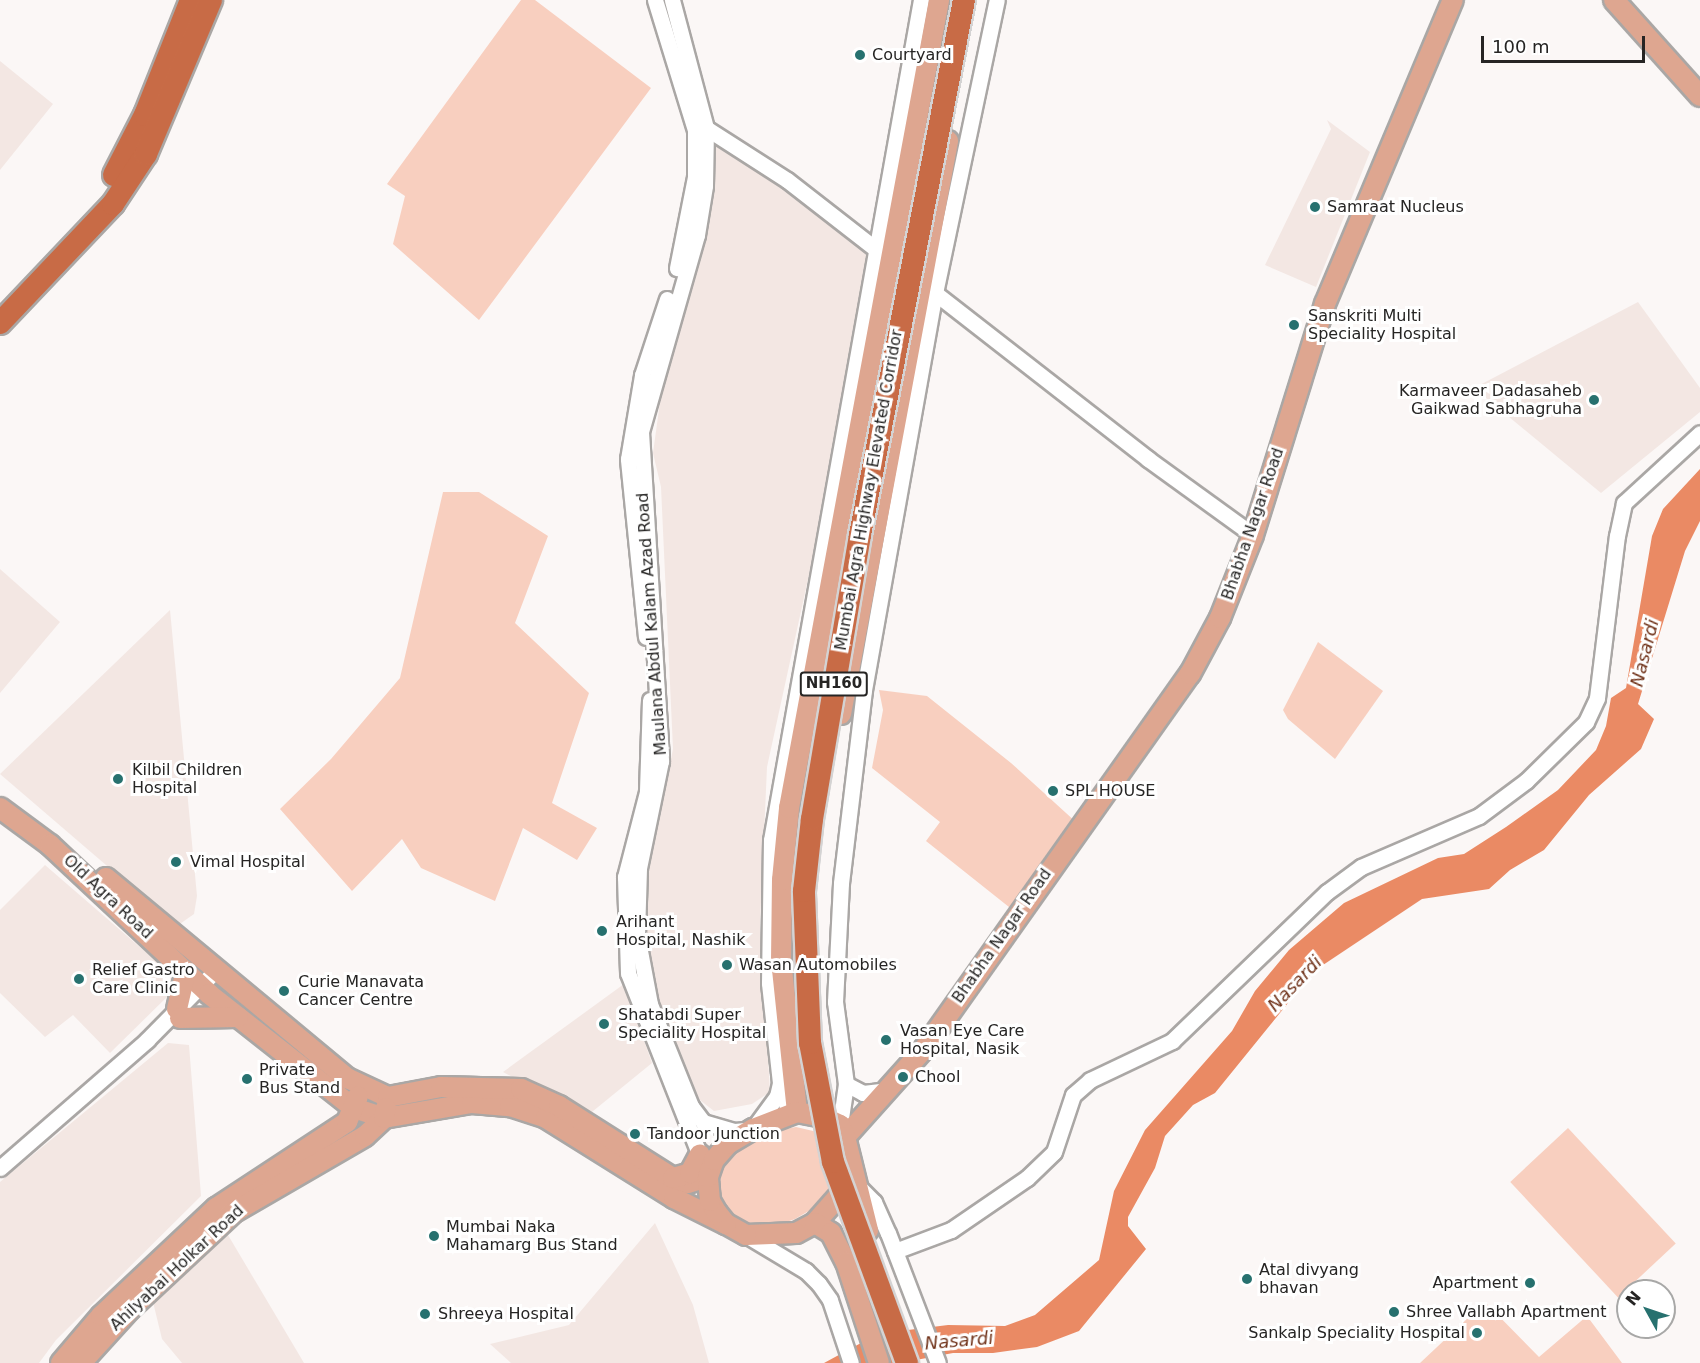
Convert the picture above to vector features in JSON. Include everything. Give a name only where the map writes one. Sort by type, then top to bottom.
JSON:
[{"type":"highway","points":[[0,304],[77,225],[125,159],[191,0]]},
{"type":"highway","points":[[0,323],[114,204],[146,154],[211,0]]},
{"type":"highway","name":"Mumbai Agra Highway Elevated Corridor","points":[[892,1363],[818,1153],[804,1100],[790,966],[789,887],[797,813],[842,551],[949,0]]},
{"type":"highway","name":"Mumbai Agra Highway Elevated Corridor","points":[[908,1363],[833,1162],[810,1042],[804,891],[812,819],[860,535],[964,0]]},
{"type":"main road","points":[[793,1113],[781,961],[782,880],[789,808],[939,0]]},
{"type":"main road","points":[[917,1363],[893,1308],[838,1127],[812,971],[813,892],[822,817],[974,0]]},
{"type":"main road","name":"Bhabha Nagar Road","points":[[838,1127],[887,1090],[924,1049],[1190,674],[1220,618],[1252,535],[1325,304],[1453,0]]},
{"type":"main road","points":[[1614,0],[1700,96]]},
{"type":"main road","points":[[1627,0],[1700,81]]},
{"type":"main road","name":"Old Agra Road","points":[[0,795],[26,810],[354,1081],[388,1097]]},
{"type":"main road","name":"Old Agra Road","points":[[0,808],[50,844],[206,990],[238,1017],[354,1108],[384,1118]]},
{"type":"main road","points":[[186,971],[179,1013],[238,1017]]},
{"type":"main road","name":"Ahilyabai Holkar Road","points":[[61,1363],[101,1316],[171,1247],[216,1208],[336,1132],[347,1122],[354,1108],[354,1081]]},
{"type":"main road","points":[[708,1177],[688,1183],[673,1178],[559,1106],[521,1089],[441,1087],[388,1097],[384,1118],[471,1103],[510,1106],[546,1118],[652,1184],[746,1235],[796,1233],[815,1223],[853,1180]]},
{"type":"main road","points":[[726,1224],[710,1201],[708,1177],[714,1160],[728,1144],[753,1129],[793,1113],[838,1127]]},
{"type":"main road","name":"Ahilyabai Holkar Road","points":[[81,1363],[130,1309],[234,1212],[365,1136],[384,1118]]},
{"type":"main road","points":[[673,1178],[690,1173],[700,1154]]},
{"type":"main road","points":[[815,1223],[831,1233],[846,1262],[879,1363]]},
{"type":"street","points":[[655,0],[700,129],[788,180],[877,250]]},
{"type":"street","name":"Maulana Abdul Kalam Azad Road","points":[[672,0],[700,129],[700,181],[697,235],[641,432],[644,548],[660,783],[639,868],[637,935],[650,1004],[691,1115],[708,1177]]},
{"type":"street","points":[[793,1113],[780,1083],[769,983],[771,840],[921,0]]},
{"type":"street","points":[[838,1127],[846,1084],[835,1002],[841,884],[864,690],[935,293],[997,0]]},
{"type":"street","points":[[935,293],[1148,459],[1252,535]]},
{"type":"street","points":[[895,1251],[951,1230],[1027,1178],[1054,1152],[1072,1095],[1090,1080],[1172,1041],[1327,892],[1361,867],[1479,816],[1526,781],[1586,722],[1597,698],[1617,536],[1624,503],[1700,433]]},
{"type":"street","points":[[0,1168],[206,990],[221,973]]},
{"type":"street","points":[[691,1115],[716,1127],[753,1129],[777,1096],[780,1083]]},
{"type":"street","points":[[846,1084],[863,1093],[887,1090]]},
{"type":"street","points":[[853,1180],[874,1202],[895,1251],[920,1321],[939,1363]]},
{"type":"street","points":[[746,1235],[806,1271],[819,1284],[830,1300],[851,1363]]},
{"type":"shaded area","points":[[521,0],[535,0],[651,88],[479,320],[393,244],[405,196],[387,184]]},
{"type":"shaded area","points":[[0,61],[53,104],[0,170]]},
{"type":"shaded area","points":[[1327,120],[1370,152],[1316,287],[1265,265],[1331,129]]},
{"type":"shaded area","points":[[716,132],[870,253],[829,483],[767,767],[760,925],[770,1092],[752,1104],[714,1111],[696,1097],[649,979],[644,921],[647,879],[673,749],[661,487],[653,453],[663,380],[705,234]]},
{"type":"shaded area","name":"Karmaveer Dadasaheb Gaikwad Sabhagruha","points":[[1638,302],[1700,388],[1700,412],[1601,493],[1474,388]]},
{"type":"shaded area","points":[[443,492],[479,492],[548,536],[515,623],[589,693],[552,803],[597,828],[577,860],[523,828],[495,901],[421,868],[402,839],[352,891],[280,809],[331,759],[400,678]]},
{"type":"shaded area","points":[[0,569],[60,622],[0,693]]},
{"type":"shaded area","points":[[170,610],[197,896],[194,914],[177,926],[0,774]]},
{"type":"shaded area","points":[[1318,642],[1383,691],[1335,759],[1288,719],[1283,710]]},
{"type":"shaded area","points":[[879,690],[927,696],[1011,763],[1077,823],[1014,911],[926,841],[940,822],[872,768],[883,710]]},
{"type":"shaded area","points":[[45,865],[171,974],[171,993],[110,1053],[73,1015],[45,1037],[0,993],[0,910]]},
{"type":"shaded area","name":"Shatabdi Super Speciality Hospital","points":[[624,984],[652,1063],[587,1116],[503,1072]]},
{"type":"shaded area","points":[[168,1043],[189,1045],[201,1196],[56,1340],[39,1363],[0,1363],[0,1182]]},
{"type":"shaded area","points":[[796,1127],[826,1134],[838,1180],[814,1208],[795,1219],[775,1226],[753,1226],[734,1217],[725,1209],[718,1195],[722,1169],[743,1146],[765,1133]]},
{"type":"shaded area","points":[[1568,1128],[1676,1244],[1638,1279],[1616,1279],[1616,1295],[1510,1182]]},
{"type":"shaded area","points":[[655,1223],[693,1305],[709,1363],[511,1363],[490,1344],[569,1325]]},
{"type":"shaded area","points":[[225,1230],[304,1363],[182,1363],[162,1339],[152,1298]]},
{"type":"shaded area","points":[[1485,1302],[1539,1357],[1587,1316],[1622,1363],[1420,1363]]},
{"type":"water","name":"Nasardi","points":[[1700,469],[1700,521],[1685,551],[1638,704],[1654,719],[1641,749],[1589,795],[1544,850],[1510,870],[1489,889],[1422,899],[1314,971],[1215,1093],[1193,1105],[1165,1136],[1155,1168],[1128,1217],[1128,1226],[1146,1249],[1079,1331],[1037,1347],[993,1353],[953,1353],[900,1363],[824,1363],[861,1343],[900,1331],[948,1325],[1005,1326],[1035,1315],[1099,1260],[1114,1191],[1145,1130],[1232,1031],[1255,991],[1289,950],[1344,903],[1438,858],[1464,854],[1506,827],[1558,790],[1596,750],[1606,726],[1611,698],[1626,688],[1652,536],[1663,509]]},
{"type":"place","name":"Courtyard","points":[[860,55]]},
{"type":"place","name":"Samraat Nucleus","points":[[1315,207]]},
{"type":"place","name":"Sanskriti Multi Speciality Hospital","points":[[1294,325]]},
{"type":"place","name":"Karmaveer Dadasaheb Gaikwad Sabhagruha","points":[[1594,400]]},
{"type":"place","name":"Kilbil Children Hospital","points":[[118,779]]},
{"type":"place","name":"SPL HOUSE","points":[[1053,791]]},
{"type":"place","name":"Vimal Hospital","points":[[176,862]]},
{"type":"place","name":"Arihant Hospital, Nashik","points":[[602,931]]},
{"type":"place","name":"Wasan Automobiles","points":[[727,965]]},
{"type":"place","name":"Relief Gastro Care Clinic","points":[[79,979]]},
{"type":"place","name":"Curie Manavata Cancer Centre","points":[[284,991]]},
{"type":"place","name":"Shatabdi Super Speciality Hospital","points":[[604,1024]]},
{"type":"place","name":"Vasan Eye Care Hospital, Nasik","points":[[886,1040]]},
{"type":"place","name":"Chool","points":[[903,1077]]},
{"type":"place","name":"Private Bus Stand","points":[[247,1079]]},
{"type":"place","name":"Tandoor Junction","points":[[635,1134]]},
{"type":"place","name":"Mumbai Naka Mahamarg Bus Stand","points":[[434,1236]]},
{"type":"place","name":"Atal divyang bhavan","points":[[1247,1279]]},
{"type":"place","name":"Apartment","points":[[1530,1283]]},
{"type":"place","name":"Shree Vallabh Apartment","points":[[1394,1312]]},
{"type":"place","name":"Shreeya Hospital","points":[[425,1314]]},
{"type":"place","name":"Sankalp Speciality Hospital","points":[[1477,1333]]}]
